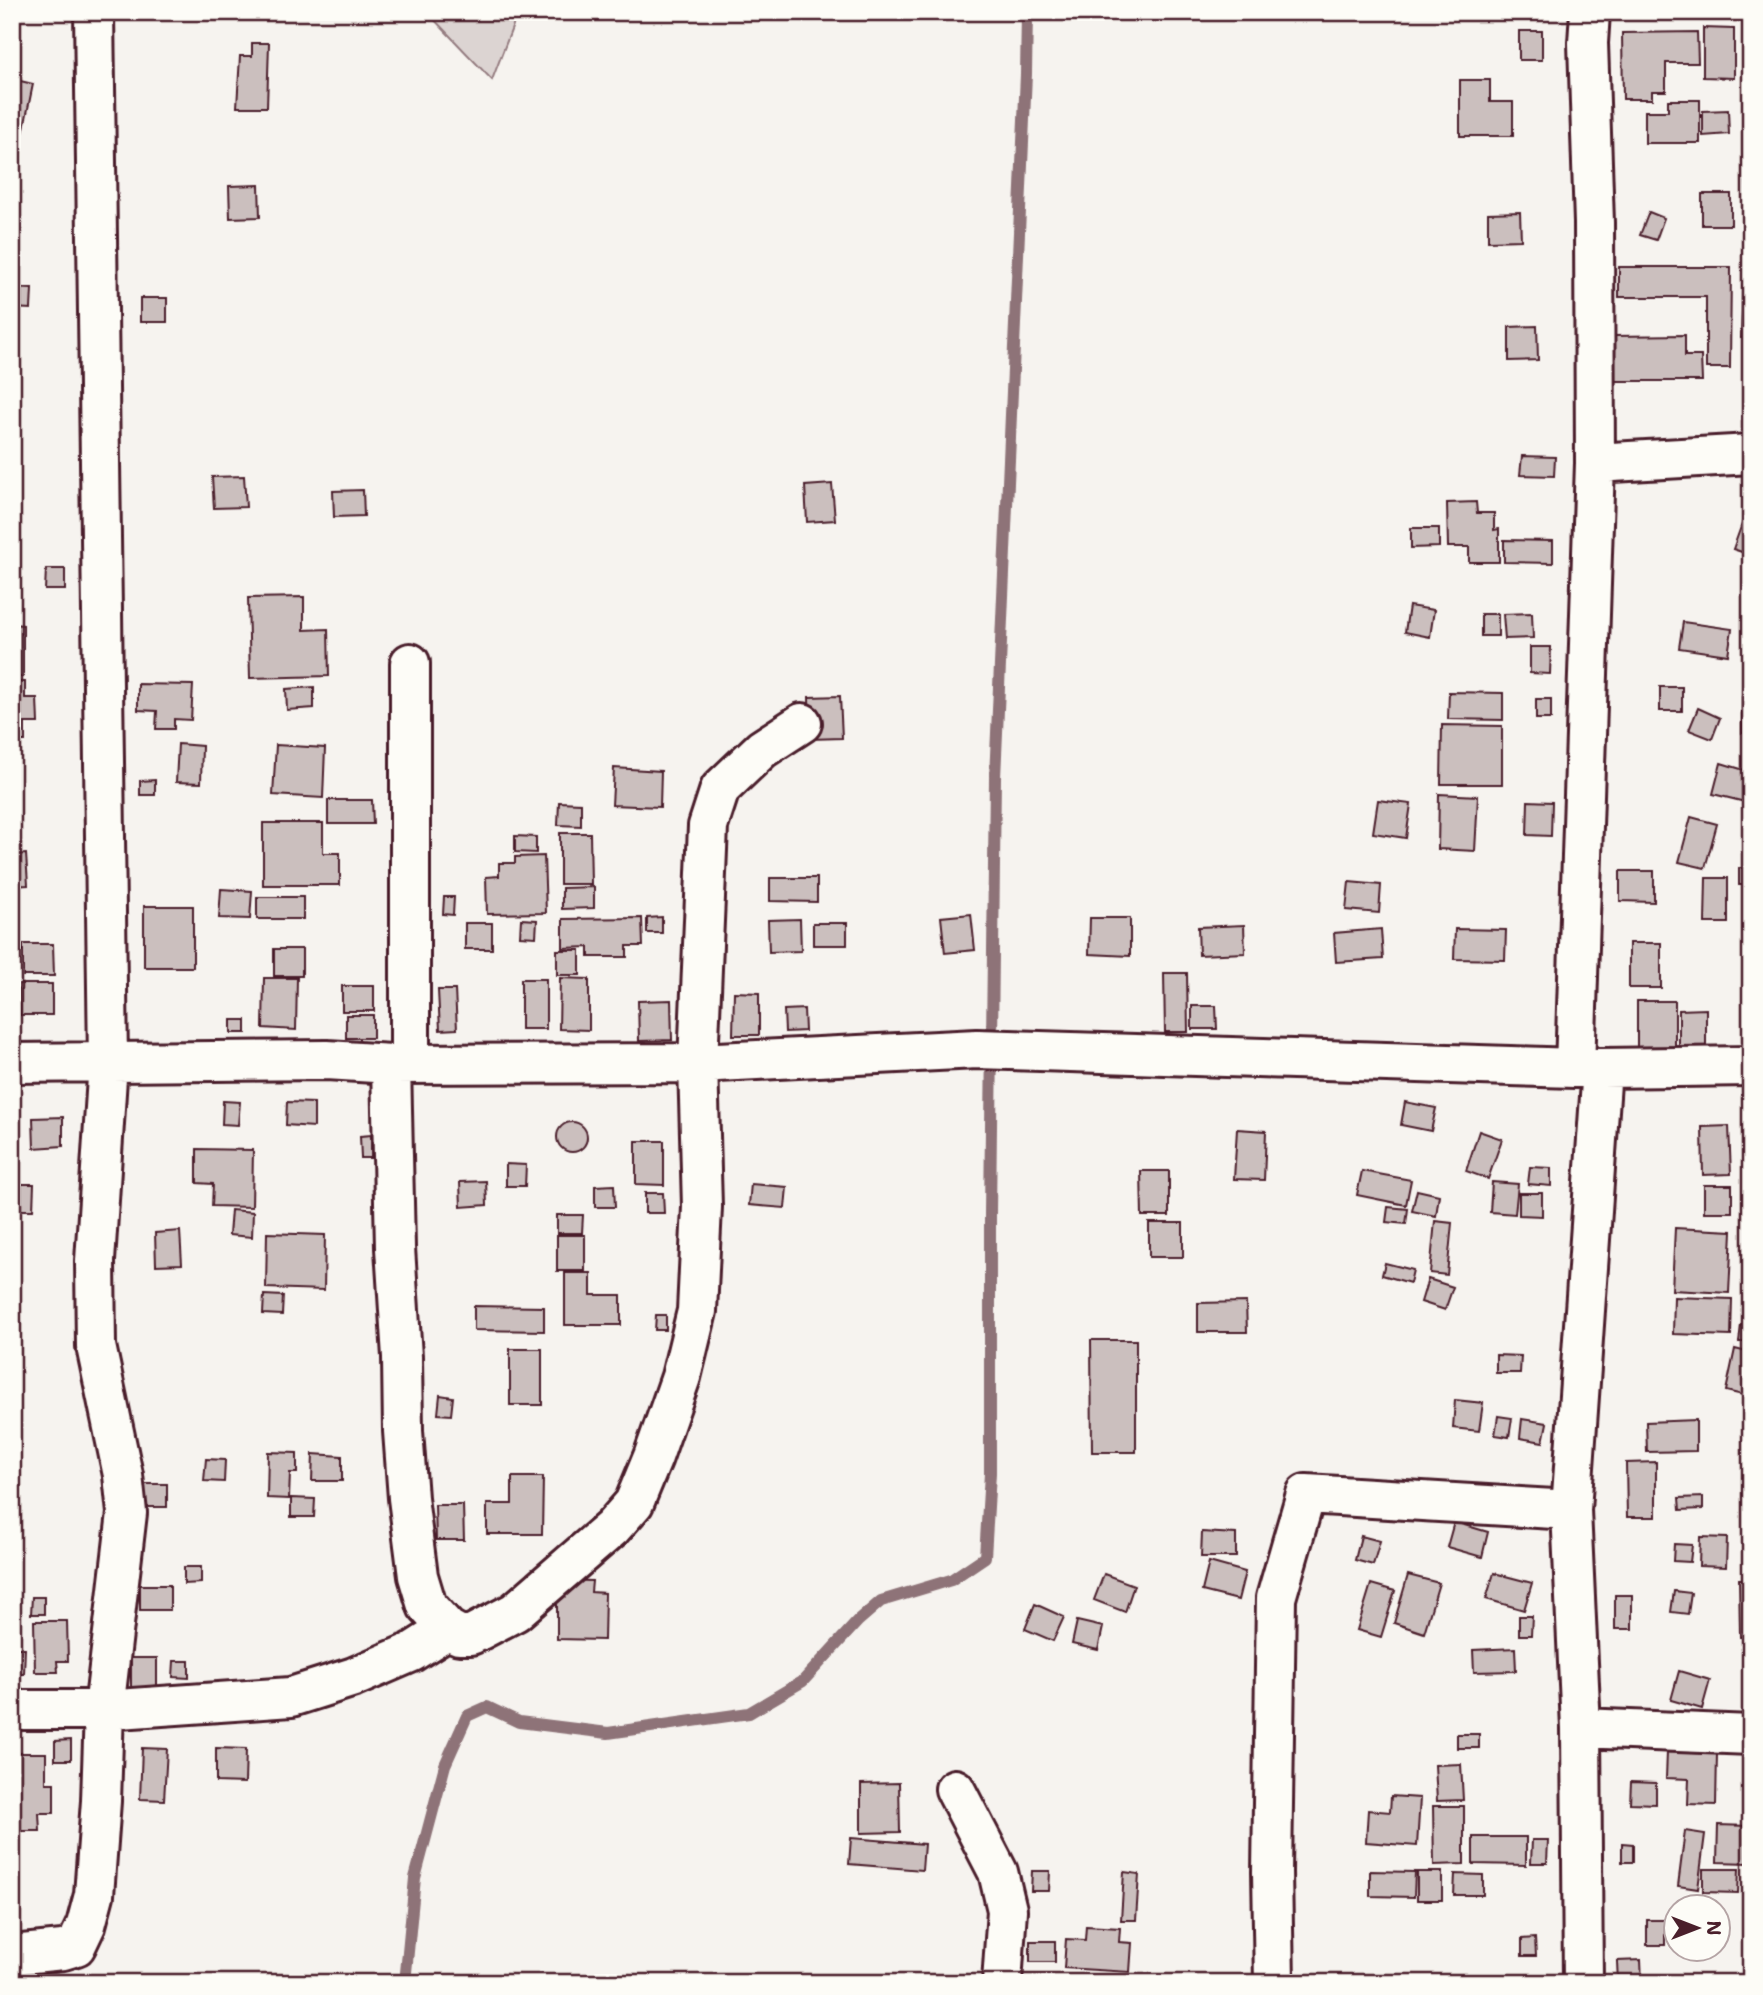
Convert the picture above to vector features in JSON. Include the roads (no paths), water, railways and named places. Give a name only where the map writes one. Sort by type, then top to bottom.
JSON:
[{"type":"street","points":[[12,1955],[63,1950],[76,1946],[86,1925],[94,1895],[104,1710],[127,1513],[123,1475],[96,1346],[95,1261],[108,1062],[94,12]]},
{"type":"street","points":[[1583,1983],[1581,1728],[1571,1510],[1589,1068],[1595,463],[1594,223],[1588,43],[1590,12]]},
{"type":"street","points":[[1595,463],[1751,454]]},
{"type":"street","points":[[410,663],[395,1248],[402,1357],[403,1431],[418,1576],[427,1606],[447,1629],[459,1635],[471,1634],[515,1612],[612,1528],[634,1503],[653,1457],[681,1377],[697,1311],[702,1207],[698,1063],[708,826],[720,789],[762,749],[802,723]]},
{"type":"street","points":[[12,1063],[327,1060],[400,1063],[698,1063],[978,1049],[1589,1068],[1751,1066]]},
{"type":"street","points":[[1274,1983],[1272,1872],[1276,1598],[1306,1494],[1571,1510]]},
{"type":"street","points":[[12,1710],[104,1710],[291,1697],[354,1677],[412,1652],[447,1629]]},
{"type":"street","points":[[1581,1728],[1751,1735]]},
{"type":"street","points":[[955,1788],[998,1872],[1007,1910],[1002,1983]]},
{"type":"waterway","points":[[405,1983],[415,1878],[445,1765],[467,1716],[487,1707],[519,1722],[608,1733],[749,1713],[803,1681],[858,1621],[881,1601],[951,1580],[985,1557],[990,1473],[995,778],[1027,12]]}]
